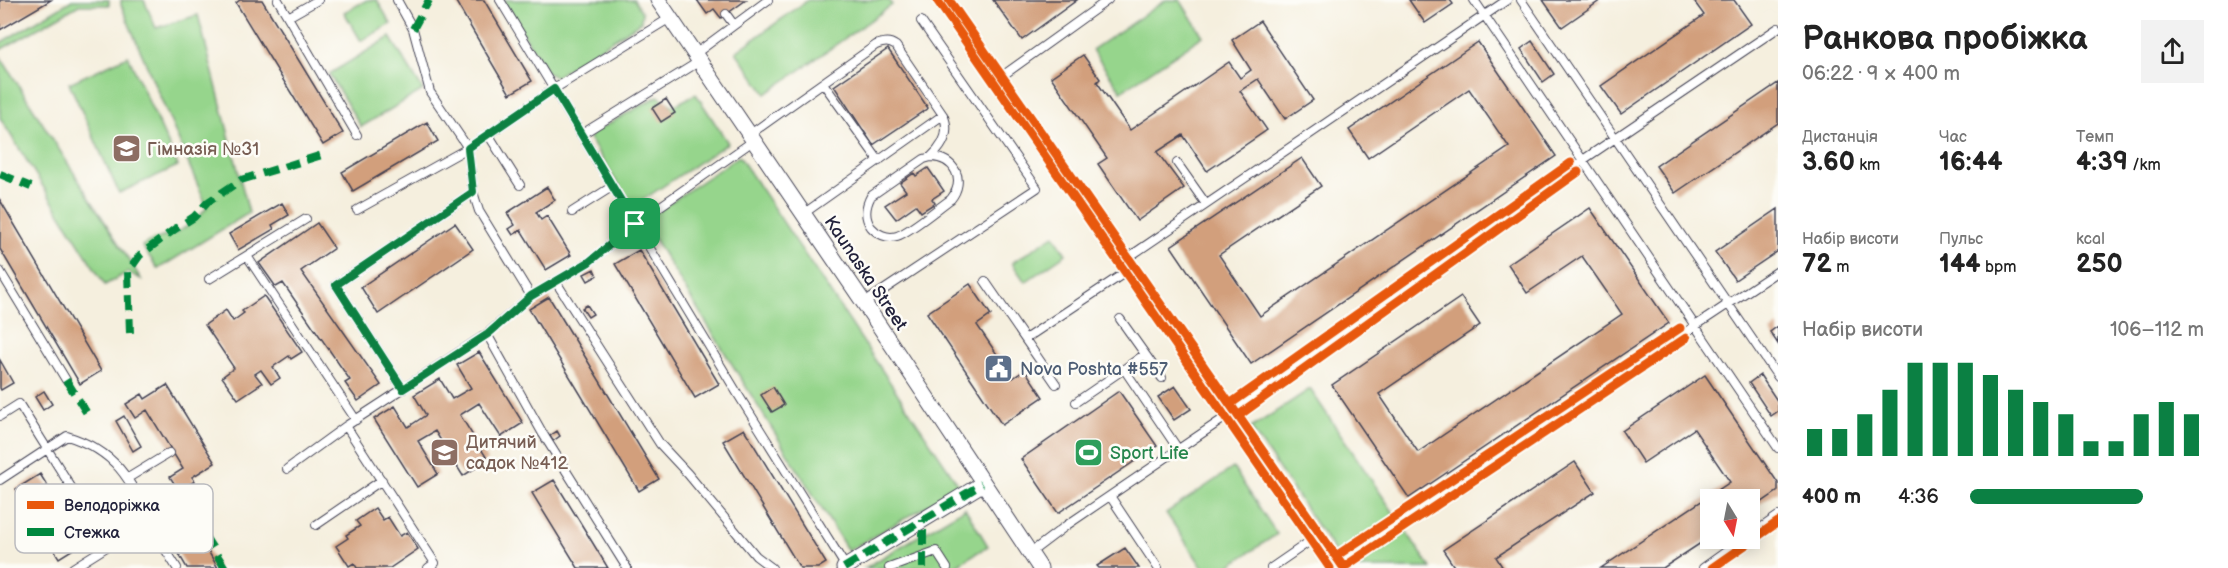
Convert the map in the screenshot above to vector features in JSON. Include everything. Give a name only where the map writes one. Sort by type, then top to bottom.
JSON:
[{"type":"street","name":"Kaunaska Street","points":[[658,0],[864,303],[982,484],[1040,568]]},
{"type":"street","points":[[846,568],[982,484]]},
{"type":"lane","points":[[278,0],[357,135]]},
{"type":"lane","points":[[288,17],[318,0]]},
{"type":"lane","points":[[397,0],[413,29],[430,92],[468,148],[473,192],[479,211],[531,296]]},
{"type":"lane","points":[[500,0],[739,396],[846,568]]},
{"type":"lane","points":[[582,134],[697,58],[734,25],[768,0]]},
{"type":"lane","points":[[943,0],[1336,566],[1778,271]]},
{"type":"lane","points":[[998,79],[1108,0]]},
{"type":"lane","points":[[1474,0],[1778,448]]},
{"type":"lane","points":[[1123,261],[1507,0]]},
{"type":"lane","points":[[1521,0],[1778,377]]},
{"type":"lane","points":[[726,14],[734,25]]},
{"type":"lane","points":[[357,210],[468,148],[554,89],[670,18]]},
{"type":"lane","points":[[864,303],[1037,188],[921,21]]},
{"type":"lane","points":[[1030,553],[1230,414],[1614,138],[1778,28]]},
{"type":"lane","points":[[287,469],[346,426],[488,334],[531,296],[589,262],[635,224],[876,45],[890,42],[899,50],[943,115],[946,125],[940,149],[871,196],[867,203],[867,219],[876,232],[898,236],[951,199],[956,193],[958,186],[956,171],[946,160],[931,157]]},
{"type":"lane","points":[[823,83],[879,161]]},
{"type":"lane","points":[[803,214],[943,115]]},
{"type":"lane","points":[[488,134],[520,185]]},
{"type":"lane","points":[[1177,162],[1206,204]]},
{"type":"lane","points":[[572,212],[613,186]]},
{"type":"lane","points":[[403,389],[336,285],[473,192]]},
{"type":"lane","points":[[209,279],[306,219]]},
{"type":"lane","points":[[246,256],[356,420]]},
{"type":"lane","points":[[1025,339],[1129,270]]},
{"type":"lane","points":[[0,271],[66,380]]},
{"type":"lane","points":[[985,281],[1056,384]]},
{"type":"lane","points":[[556,282],[660,444],[756,556],[772,568]]},
{"type":"lane","points":[[1120,319],[1162,378]]},
{"type":"lane","points":[[488,334],[543,434],[627,568]]},
{"type":"lane","points":[[1076,402],[1145,354]]},
{"type":"lane","points":[[1124,369],[1179,448]]},
{"type":"lane","points":[[0,416],[19,404],[69,484]]},
{"type":"lane","points":[[346,426],[435,562],[428,568]]},
{"type":"lane","points":[[0,480],[67,436],[84,441],[102,452],[121,468],[131,484]]},
{"type":"lane","points":[[128,478],[169,453]]},
{"type":"lane","points":[[316,525],[382,480]]},
{"type":"lane","points":[[1110,496],[1158,568]]},
{"type":"lane","points":[[1760,528],[1778,516]]},
{"type":"lane","points":[[1272,568],[1316,537]]},
{"type":"lane","points":[[1703,568],[1730,549]]},
{"type":"lane","points":[[889,568],[936,551],[947,568]]},
{"type":"lane","points":[[73,568],[83,566],[99,553]]},
{"type":"lane","points":[[168,553],[177,568]]},
{"type":"green space","points":[[72,0],[109,0],[109,5],[79,5],[0,50],[0,43]]},
{"type":"green space","points":[[121,0],[144,0],[156,28],[198,15],[249,213],[158,269],[142,246],[185,228],[207,207],[121,5]]},
{"type":"green space","points":[[367,0],[377,0],[391,24],[361,41],[344,12]]},
{"type":"green space","points":[[503,0],[634,0],[642,12],[641,22],[555,77],[547,73]]},
{"type":"green space","points":[[808,0],[889,0],[892,5],[766,94],[736,52]]},
{"type":"green space","points":[[1166,0],[1180,0],[1203,36],[1121,91],[1092,50]]},
{"type":"green space","points":[[390,37],[423,90],[361,127],[329,74]]},
{"type":"green space","points":[[0,56],[141,279],[128,272],[105,285],[0,118]]},
{"type":"green space","points":[[128,56],[178,166],[119,193],[69,83]]},
{"type":"green space","points":[[696,94],[728,143],[632,207],[589,138],[592,133],[658,96],[673,106]]},
{"type":"green space","points":[[739,156],[960,487],[848,551],[643,221]]},
{"type":"green space","points":[[1054,235],[1066,254],[1025,282],[1012,263]]},
{"type":"green space","points":[[1310,389],[1431,568],[1346,568],[1251,428]]},
{"type":"green space","points":[[1233,468],[1277,534],[1226,568],[1203,568],[1166,513]]},
{"type":"green space","points":[[965,508],[988,546],[952,568],[865,568]]},
{"type":"building","points":[[0,0],[51,0],[0,30]]},
{"type":"building","points":[[240,0],[262,0],[343,133],[323,145],[236,3]]},
{"type":"building","points":[[484,0],[532,81],[510,94],[456,2]]},
{"type":"building","points":[[697,0],[746,0],[721,18],[714,9],[707,14]]},
{"type":"building","points":[[993,0],[1077,0],[1022,40]]},
{"type":"building","points":[[1409,0],[1450,0],[1453,4],[1425,23]]},
{"type":"building","points":[[1543,0],[1601,0],[1562,27]]},
{"type":"building","points":[[1693,0],[1734,0],[1751,24],[1621,114],[1601,86],[1704,15]]},
{"type":"building","points":[[1260,21],[1313,100],[1285,119],[1258,79],[1240,91],[1267,130],[1207,171],[1183,135],[1157,152],[1184,188],[1137,221],[1098,164],[1107,158],[1051,77],[1083,55],[1100,79],[1097,82],[1130,130],[1229,62],[1240,78],[1251,70],[1232,40]]},
{"type":"building","points":[[1532,41],[1554,74],[1543,82],[1521,49]]},
{"type":"building","points":[[1478,42],[1556,156],[1251,364],[1171,246],[1302,158],[1321,186],[1219,255],[1260,316],[1509,147],[1469,89],[1368,158],[1349,130]]},
{"type":"building","points":[[888,49],[928,108],[873,145],[834,86]]},
{"type":"building","points":[[1778,83],[1778,123],[1675,193],[1656,166]]},
{"type":"building","points":[[666,99],[675,113],[661,122],[652,108]]},
{"type":"building","points":[[427,122],[438,141],[353,191],[342,172]]},
{"type":"building","points":[[928,168],[944,191],[932,199],[935,203],[921,212],[916,205],[896,219],[885,205],[906,191],[900,183],[914,173],[916,176]]},
{"type":"building","points":[[547,187],[555,200],[536,212],[541,220],[547,216],[571,255],[546,270],[521,230],[513,235],[509,229],[515,225],[507,213]]},
{"type":"building","points":[[0,200],[101,371],[80,384],[0,249]]},
{"type":"building","points":[[282,203],[289,215],[272,225],[274,229],[238,250],[229,234]]},
{"type":"building","points":[[1590,208],[1669,323],[1409,498],[1332,385],[1461,297],[1480,325],[1379,394],[1418,452],[1622,314],[1582,256],[1527,293],[1508,264]]},
{"type":"building","points":[[1778,209],[1778,251],[1735,280],[1715,252]]},
{"type":"building","points":[[317,223],[334,248],[301,271],[381,385],[358,401],[345,383],[350,380],[283,283],[276,287],[259,263]]},
{"type":"building","points":[[455,223],[473,249],[378,314],[361,287]]},
{"type":"building","points":[[639,250],[719,384],[695,398],[615,264]]},
{"type":"building","points":[[594,269],[597,276],[588,281],[584,274]]},
{"type":"building","points":[[970,284],[991,315],[977,325],[1013,378],[1025,370],[1043,397],[1002,425],[927,313]]},
{"type":"building","points":[[264,296],[302,352],[291,359],[289,356],[273,367],[280,378],[271,384],[261,370],[255,374],[262,383],[238,399],[222,377],[234,368],[205,325],[226,310],[233,321],[244,313],[242,311]]},
{"type":"building","points":[[549,297],[659,479],[639,491],[529,309]]},
{"type":"building","points":[[587,305],[593,314],[588,317],[582,308]]},
{"type":"building","points":[[1778,326],[1778,344],[1770,332]]},
{"type":"building","points":[[479,352],[523,423],[501,437],[479,403],[460,415],[488,460],[463,476],[435,431],[418,441],[438,474],[417,487],[374,419],[395,406],[408,427],[426,415],[414,395],[440,379],[452,399],[471,388],[457,365]]},
{"type":"building","points":[[0,360],[13,383],[1,390],[0,388]]},
{"type":"building","points":[[1705,375],[1778,483],[1778,491],[1760,503],[1760,489],[1720,489],[1730,482],[1694,429],[1643,463],[1622,431]]},
{"type":"building","points":[[1760,375],[1778,402],[1778,411],[1771,416],[1749,383]]},
{"type":"building","points":[[167,385],[215,463],[192,477],[195,481],[190,484],[174,484],[170,477],[183,469],[147,410],[135,418],[126,404],[142,394],[145,399]]},
{"type":"building","points":[[1175,386],[1191,409],[1174,420],[1158,397]]},
{"type":"building","points":[[773,387],[784,405],[772,412],[761,395]]},
{"type":"building","points":[[44,391],[52,404],[43,410],[35,397]]},
{"type":"building","points":[[1119,391],[1157,446],[1058,513],[1021,459]]},
{"type":"building","points":[[124,416],[141,446],[133,451],[116,421]]},
{"type":"building","points":[[744,429],[826,563],[818,568],[800,568],[723,441]]},
{"type":"building","points":[[557,431],[560,436],[553,441],[550,436]]},
{"type":"building","points":[[1575,462],[1595,492],[1496,557],[1503,568],[1455,568],[1443,550]]},
{"type":"building","points":[[40,474],[46,484],[24,484]]},
{"type":"building","points":[[554,480],[608,568],[578,568],[532,493]]},
{"type":"building","points":[[1700,502],[1700,544],[1663,568],[1601,568]]},
{"type":"building","points":[[375,508],[383,520],[388,517],[400,536],[407,532],[418,549],[390,568],[357,568],[354,563],[349,566],[336,546],[348,538],[346,535],[360,526],[356,521]]},
{"type":"building","points":[[1125,548],[1139,568],[1099,568],[1097,566]]},
{"type":"building","points":[[56,553],[67,553],[59,558]]},
{"type":"building","points":[[178,553],[209,553],[218,568],[187,568]]},
{"type":"marked path","points":[[413,29],[429,0]]},
{"type":"marked path","points":[[130,333],[128,272],[140,255],[194,217],[208,202],[241,180],[322,155]]},
{"type":"marked path","points":[[0,174],[31,187]]},
{"type":"marked path","points":[[66,380],[88,415]]},
{"type":"marked path","points":[[844,568],[982,484]]},
{"type":"marked path","points":[[923,520],[923,568]]},
{"type":"marked path","points":[[213,549],[225,568]]},
{"type":"cycle path","points":[[937,0],[1330,568]]},
{"type":"cycle path","points":[[949,0],[1344,568]]},
{"type":"cycle path","points":[[1230,404],[1571,163]]},
{"type":"cycle path","points":[[1238,416],[1578,172]]},
{"type":"cycle path","points":[[1336,556],[1680,328]]},
{"type":"cycle path","points":[[1344,567],[1686,338]]},
{"type":"cycle path","points":[[1712,568],[1778,522]]},
{"type":"place","name":"Гімназія №31","points":[[126,149]]},
{"type":"place","name":"Nova Poshta #557","points":[[999,369]]},
{"type":"place","name":"Дитячий садок №412","points":[[445,452]]},
{"type":"place","name":"Sport Life","points":[[1089,453]]},
{"type":"route","points":[[554,89],[635,224],[589,262],[531,296],[488,334],[403,389],[336,285],[473,192],[468,148],[554,89]]}]
